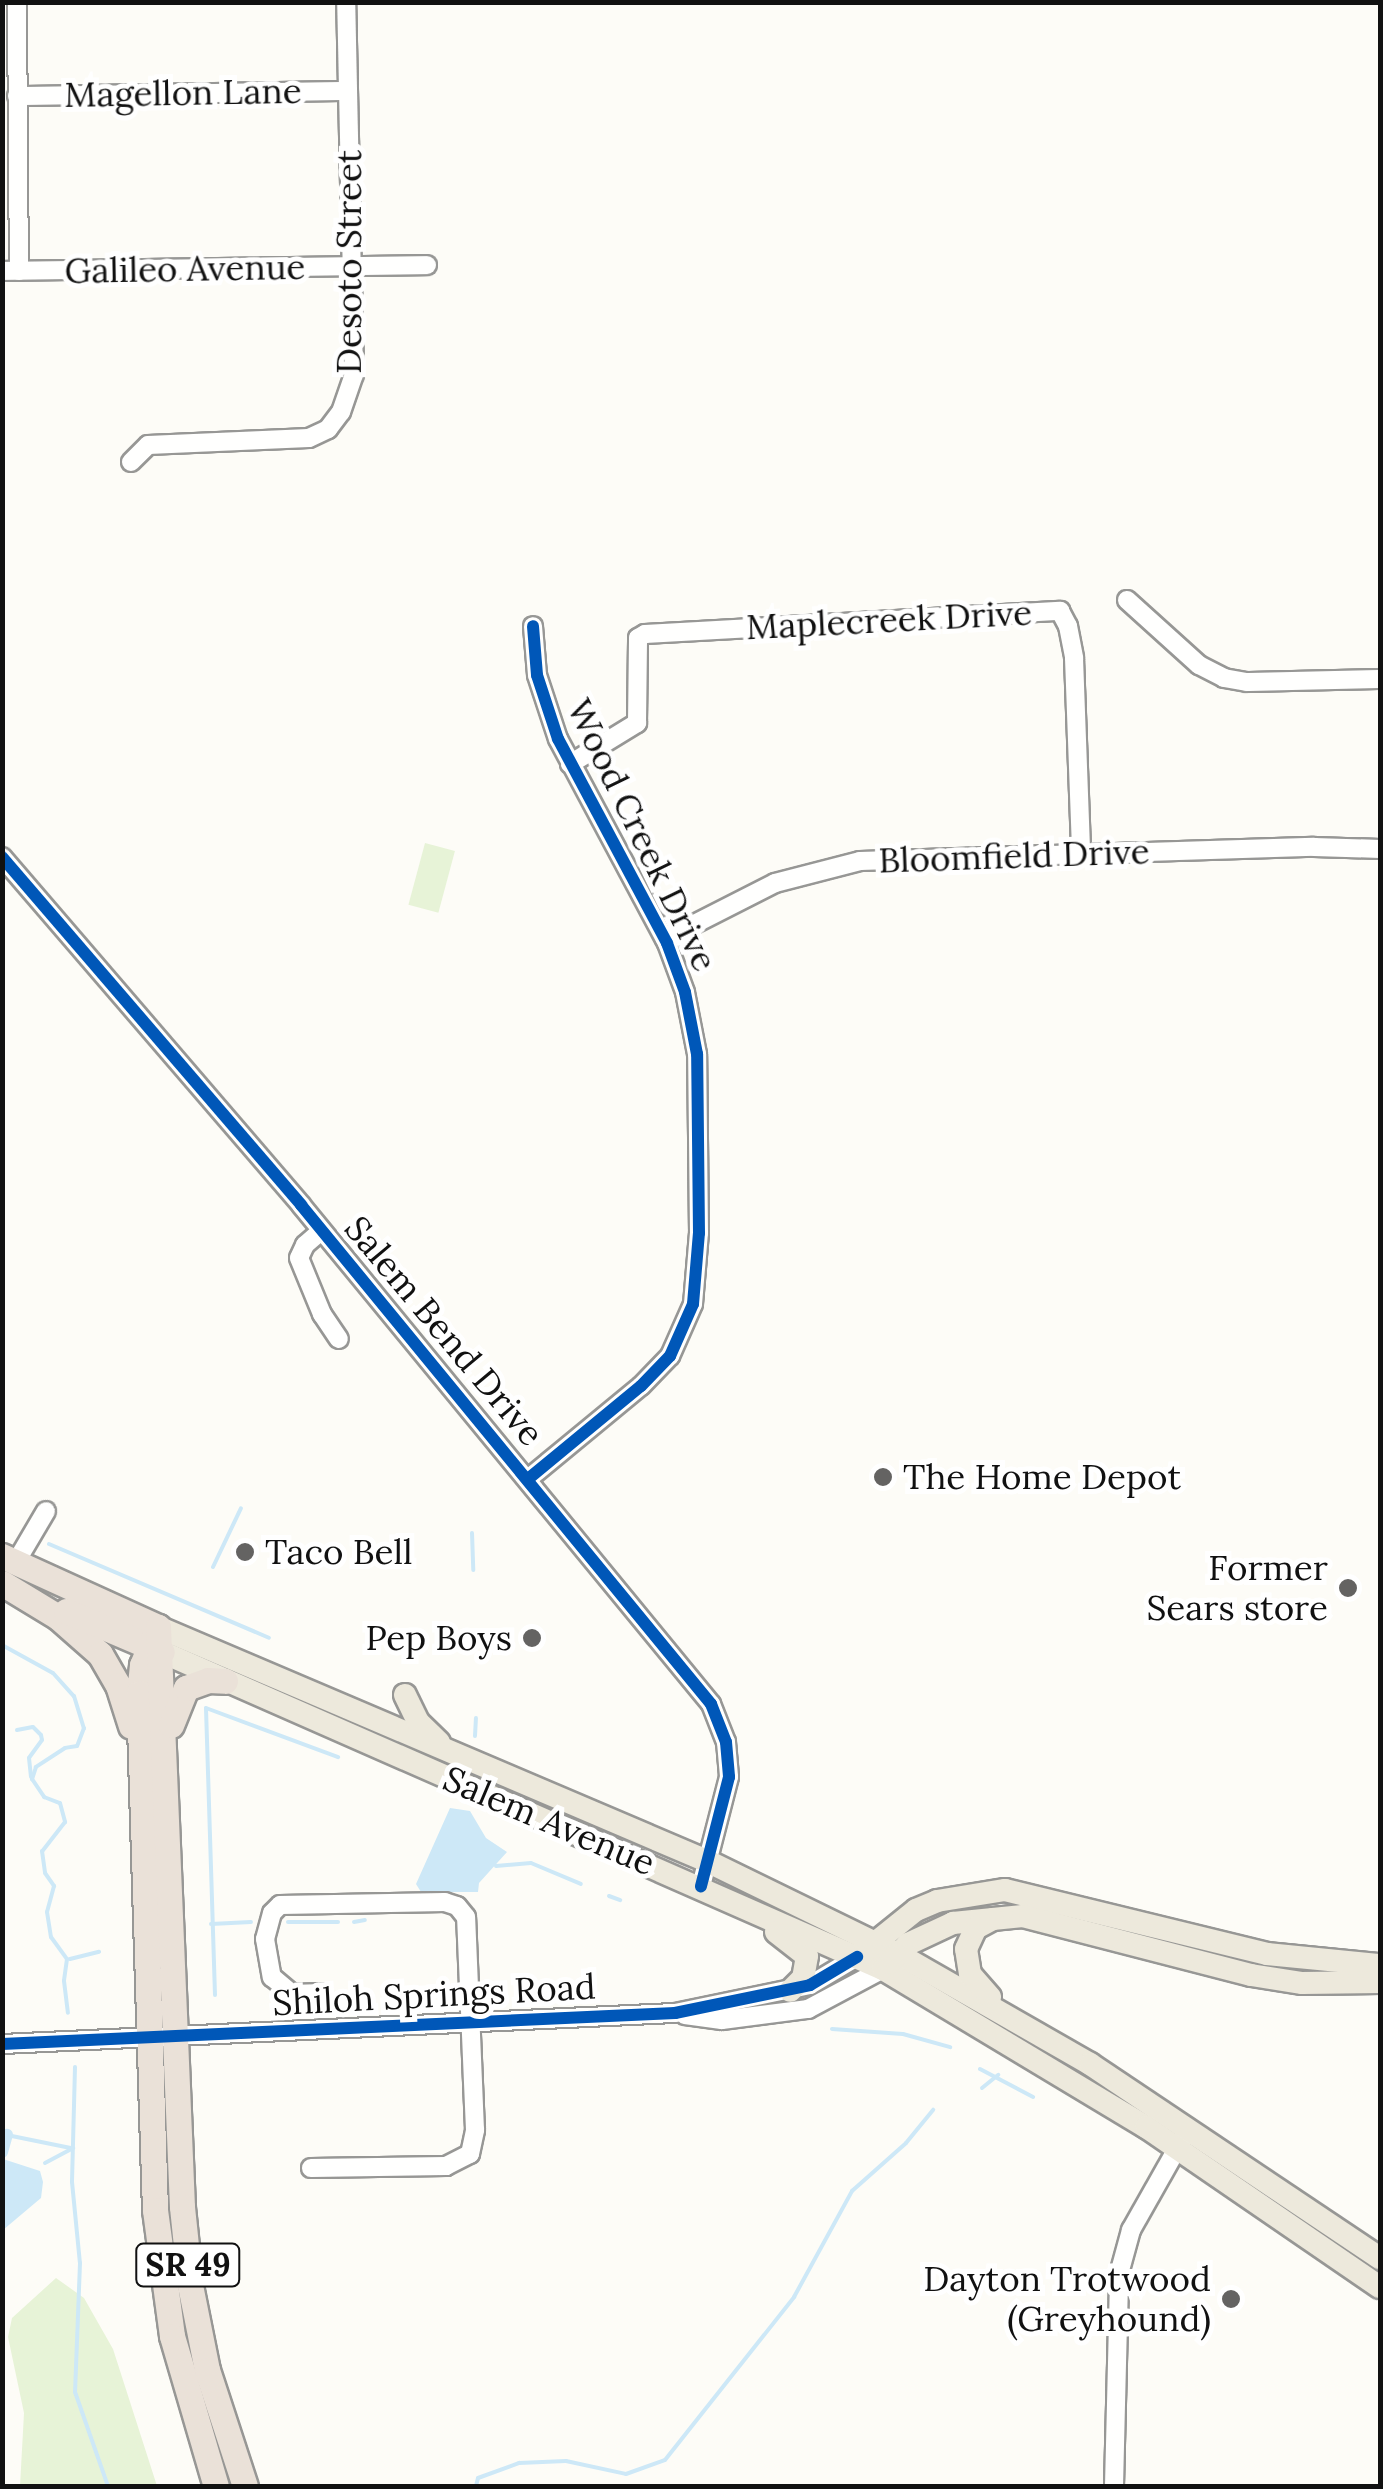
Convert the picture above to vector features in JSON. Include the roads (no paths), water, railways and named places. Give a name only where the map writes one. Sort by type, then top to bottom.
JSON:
[{"type":"highway","name":"Salem Avenue","points":[[6,1571],[156,1642]]},
{"type":"highway","name":"SR 49","points":[[6,1571],[100,1654],[118,1685],[140,1764],[147,2038],[164,2289],[181,2376],[216,2486]]},
{"type":"highway","name":"SR 49","points":[[156,1642],[165,1754],[174,2036],[190,2285],[207,2370],[245,2486]]},
{"type":"highway","points":[[140,1764],[138,1693],[156,1642]]},
{"type":"highway","points":[[165,1754],[174,1710],[186,1688],[208,1680],[224,1680]]},
{"type":"main road","name":"Salem Avenue","points":[[156,1642],[224,1680],[747,1906],[866,1950]]},
{"type":"main road","name":"Salem Avenue","points":[[156,1642],[449,1752],[707,1861],[866,1950],[1015,2019],[1380,2287]]},
{"type":"main road","points":[[406,1695],[418,1722],[449,1752]]},
{"type":"main road","name":"Shiloh Springs Road","points":[[866,1950],[916,1910],[936,1901],[1005,1890],[1267,1954],[1380,1965]]},
{"type":"main road","points":[[747,1906],[807,1956],[803,1978],[790,1991]]},
{"type":"main road","points":[[999,1916],[974,1932],[966,1962],[984,1992],[1015,2019]]},
{"type":"main road","name":"Shiloh Springs Road","points":[[890,1962],[908,1944],[953,1923],[999,1916],[1050,1921],[1252,1975],[1302,1983],[1380,1982]]},
{"type":"main road","name":"Salem Avenue","points":[[890,1962],[1076,2084],[1182,2139],[1380,2258]]},
{"type":"street","points":[[11,271],[17,2]]},
{"type":"street","name":"Desoto Street","points":[[131,462],[148,445],[309,438],[328,429],[342,412],[354,375],[346,2]]},
{"type":"street","name":"Magellon Lane","points":[[17,96],[348,91]]},
{"type":"street","name":"Galileo Avenue","points":[[11,271],[426,265]]},
{"type":"street","points":[[1127,600],[1198,665],[1224,678],[1247,682],[1380,678]]},
{"type":"street","name":"Maplecreek Drive","points":[[570,764],[637,723],[638,638],[645,634],[1060,611],[1068,626],[1074,658],[1081,853]]},
{"type":"street","name":"Wood Creek Drive","points":[[528,1479],[658,1370],[679,1341],[693,1304],[698,1276],[698,1054],[685,992],[665,940],[570,764],[543,699],[533,626]]},
{"type":"street","name":"Bloomfield Drive","points":[[665,940],[775,883],[829,866],[892,858],[1380,849]]},
{"type":"street","name":"Salem Bend Drive","points":[[2,857],[321,1231],[695,1680],[721,1725],[729,1776],[701,1886]]},
{"type":"street","points":[[321,1231],[305,1245],[299,1258],[322,1314],[339,1339]]},
{"type":"street","points":[[6,1571],[46,1511]]},
{"type":"street","points":[[311,2168],[446,2166],[465,2160],[473,2148],[468,1922],[457,1906],[444,1902],[308,1902],[275,1908],[265,1939],[272,1977],[292,1994],[322,1994]]},
{"type":"street","name":"Shiloh Springs Road","points":[[2,2044],[675,2013],[790,1991],[840,1971],[866,1950]]},
{"type":"street","name":"Shiloh Springs Road","points":[[675,2013],[722,2020],[777,2017],[832,2000],[890,1962]]},
{"type":"street","points":[[1114,2486],[1119,2274],[1132,2230],[1182,2139]]},
{"type":"water","points":[[450,1808],[470,1811],[486,1838],[507,1852],[479,1883],[478,1892],[421,1892],[416,1884]]},
{"type":"water","points":[[3,2159],[40,2171],[43,2182],[41,2198],[3,2230]]},
{"type":"waterway","points":[[213,1567],[241,1508]]},
{"type":"waterway","points":[[472,1533],[473,1570]]},
{"type":"waterway","points":[[49,1544],[269,1638]]},
{"type":"waterway","points":[[2,1645],[53,1673],[74,1696],[84,1728],[77,1746],[65,1748],[36,1767],[32,1779],[44,1797],[60,1803],[65,1822],[42,1851],[45,1873],[54,1886],[47,1912],[51,1937],[67,1959],[64,1981],[68,2013]]},
{"type":"waterway","points":[[215,1995],[206,1708],[338,1757]]},
{"type":"waterway","points":[[475,1736],[476,1718]]},
{"type":"waterway","points":[[17,1730],[33,1727],[41,1735],[42,1740],[29,1758],[31,1777]]},
{"type":"waterway","points":[[496,1866],[531,1863],[581,1884]]},
{"type":"waterway","points":[[609,1896],[620,1900]]},
{"type":"waterway","points":[[354,1922],[365,1920]]},
{"type":"waterway","points":[[211,1924],[251,1922]]},
{"type":"waterway","points":[[288,1922],[338,1922]]},
{"type":"waterway","points":[[70,1959],[99,1952]]},
{"type":"waterway","points":[[832,2029],[903,2034],[950,2047]]},
{"type":"waterway","points":[[75,2067],[72,2182],[80,2263],[75,2392],[108,2486]]},
{"type":"waterway","points":[[980,2069],[1033,2097]]},
{"type":"waterway","points":[[982,2088],[998,2075]]},
{"type":"waterway","points":[[476,2486],[478,2478],[519,2463],[566,2461],[626,2474],[665,2460],[794,2297],[852,2191],[906,2143],[933,2110]]},
{"type":"waterway","points":[[2,2134],[71,2148]]},
{"type":"waterway","points":[[2,2152],[7,2135]]},
{"type":"waterway","points":[[45,2163],[73,2148]]},
{"type":"place","name":"The Home Depot","points":[[883,1477]]},
{"type":"place","name":"Taco Bell","points":[[245,1552]]},
{"type":"place","name":"Former Sears store","points":[[1348,1588]]},
{"type":"place","name":"Pep Boys","points":[[532,1638]]},
{"type":"place","name":"Dayton Trotwood (Greyhound)","points":[[1231,2299]]}]
